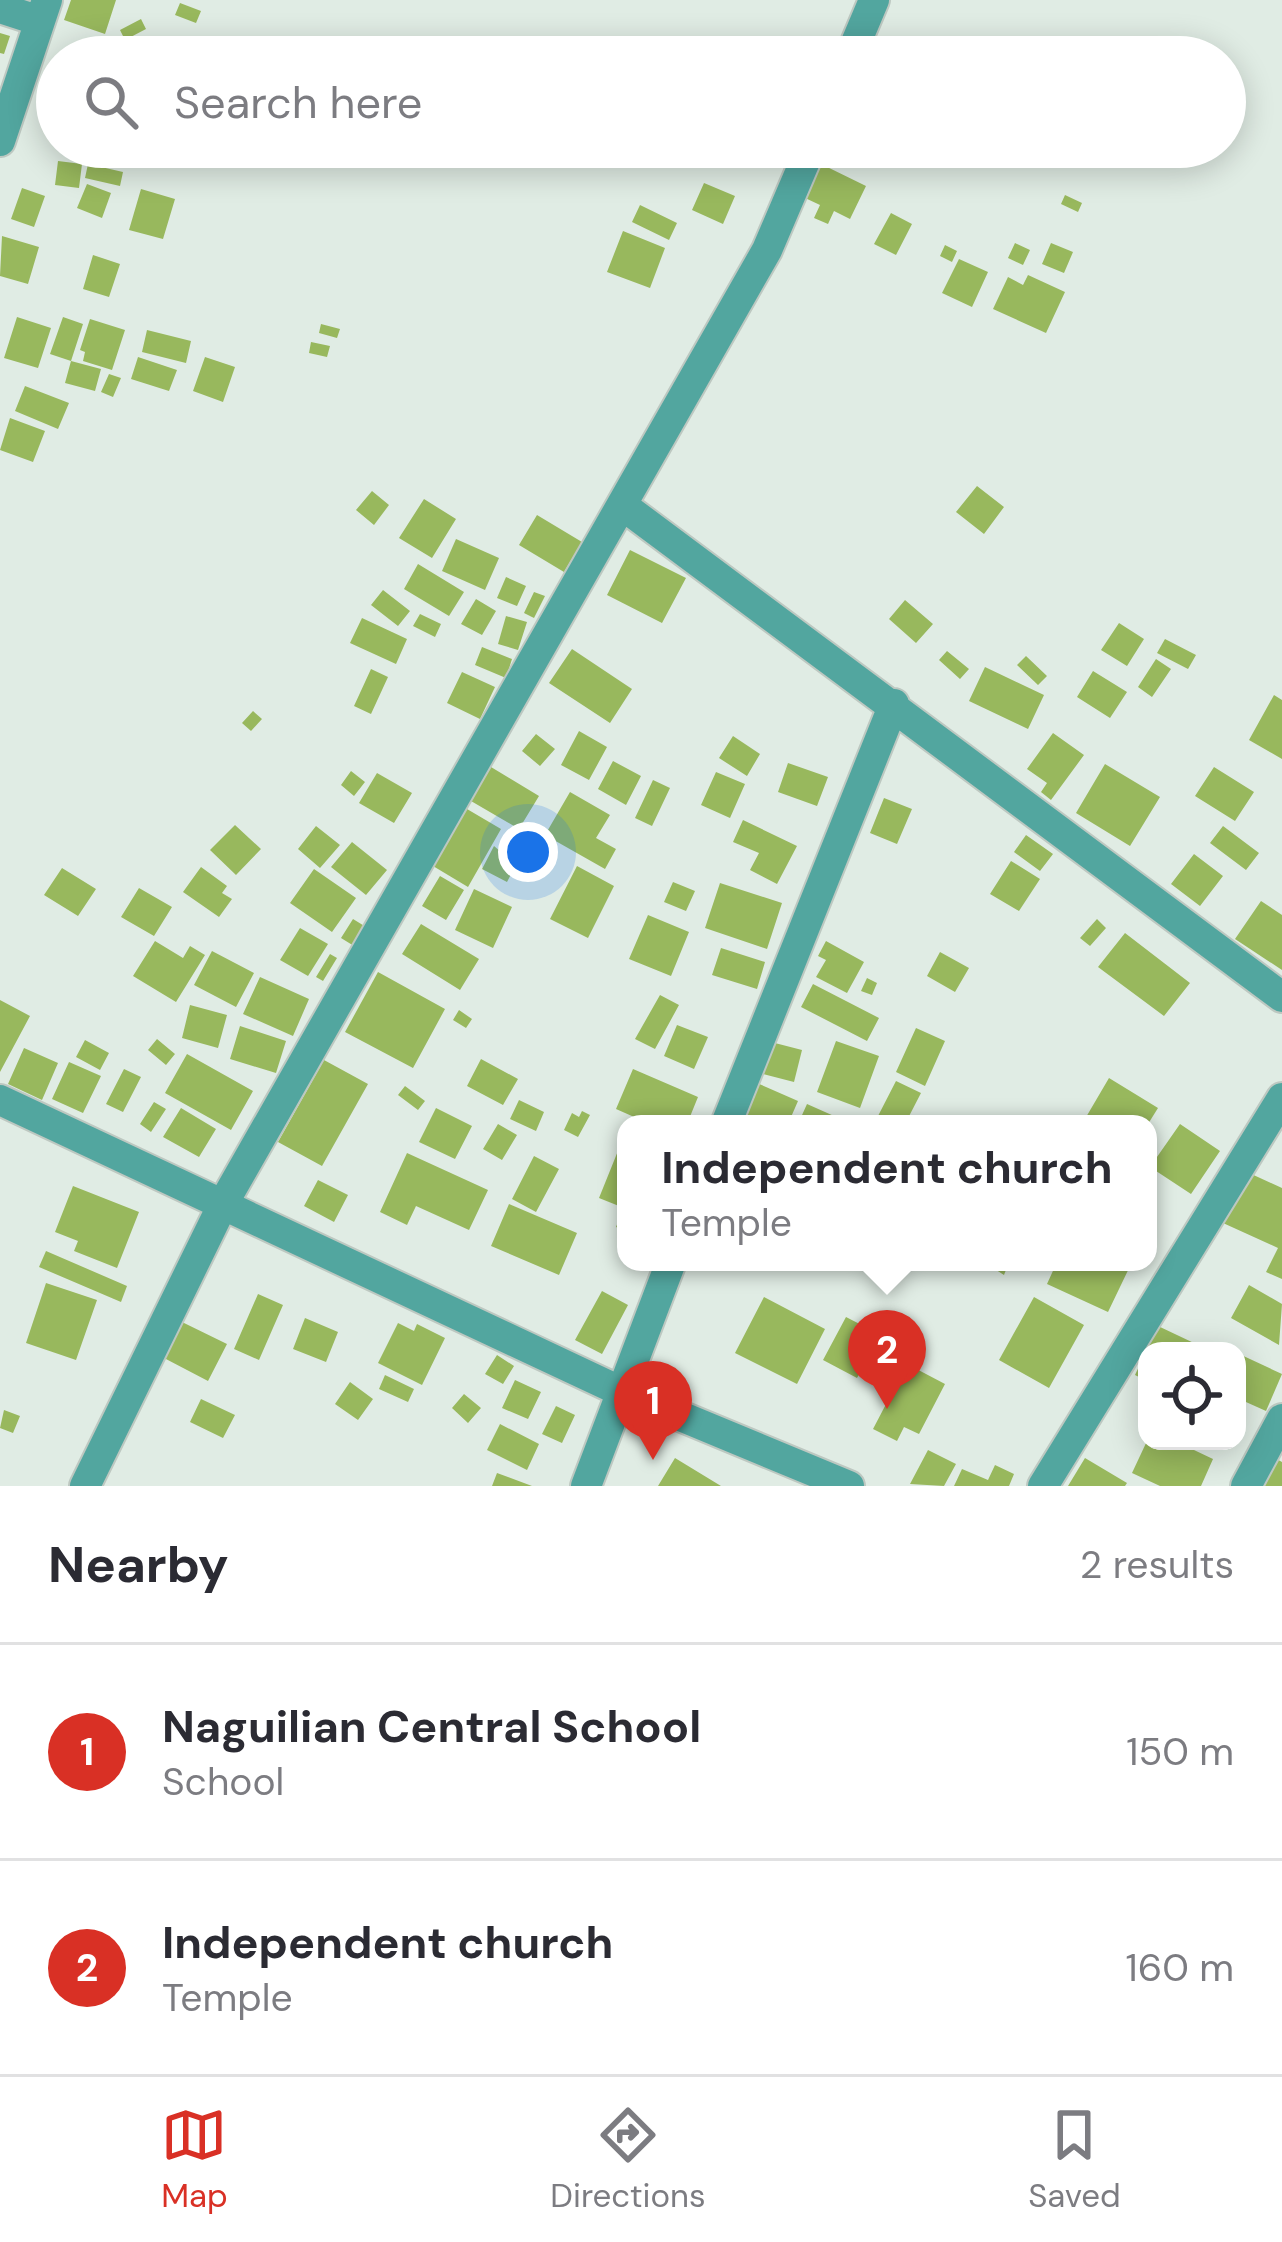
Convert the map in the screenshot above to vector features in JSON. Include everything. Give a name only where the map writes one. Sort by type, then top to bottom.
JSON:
[{"type":"street","points":[[859,36],[874,0]]},
{"type":"street","points":[[0,8],[43,10],[0,141]]},
{"type":"street","points":[[85,1486],[224,1202],[767,250],[802,168]]},
{"type":"street","points":[[622,505],[1282,997]]},
{"type":"street","points":[[730,1115],[894,704]]},
{"type":"street","points":[[1043,1486],[1282,1098]]},
{"type":"street","points":[[0,1100],[620,1391],[849,1486]]},
{"type":"street","points":[[586,1486],[667,1271]]},
{"type":"street","points":[[1246,1486],[1282,1419]]},
{"type":"building","points":[[71,0],[116,0],[105,34],[64,20]]},
{"type":"building","points":[[180,3],[201,11],[196,23],[175,15]]},
{"type":"building","points":[[141,19],[146,29],[133,36],[123,36],[120,30]]},
{"type":"building","points":[[0,33],[10,36],[4,54],[0,53]]},
{"type":"building","points":[[57,168],[82,168],[79,188],[55,185]]},
{"type":"building","points":[[87,168],[123,172],[120,186],[85,178]]},
{"type":"building","points":[[817,168],[829,168],[866,186],[850,219],[834,211],[828,224],[814,218],[820,205],[803,197]]},
{"type":"building","points":[[704,183],[735,196],[723,224],[692,210]]},
{"type":"building","points":[[87,184],[111,193],[102,218],[77,208]]},
{"type":"building","points":[[22,188],[45,196],[34,227],[11,219]]},
{"type":"building","points":[[141,189],[175,199],[163,239],[129,230]]},
{"type":"building","points":[[1065,195],[1082,203],[1078,212],[1061,204]]},
{"type":"building","points":[[640,205],[677,223],[669,240],[632,222]]},
{"type":"building","points":[[891,213],[912,224],[896,255],[874,244]]},
{"type":"building","points":[[623,231],[665,248],[650,288],[607,272]]},
{"type":"building","points":[[2,236],[39,247],[28,284],[0,276]]},
{"type":"building","points":[[1015,243],[1030,250],[1023,265],[1008,258]]},
{"type":"building","points":[[1051,243],[1073,252],[1064,273],[1042,264]]},
{"type":"building","points":[[945,245],[957,251],[952,262],[940,256]]},
{"type":"building","points":[[93,255],[120,264],[109,297],[83,289]]},
{"type":"building","points":[[959,259],[988,272],[972,307],[942,293]]},
{"type":"building","points":[[1028,275],[1065,292],[1046,333],[993,309],[1008,277],[1023,285]]},
{"type":"building","points":[[17,317],[51,328],[38,368],[4,358]]},
{"type":"building","points":[[63,317],[83,324],[71,361],[50,354]]},
{"type":"building","points":[[90,319],[125,330],[112,370],[83,361],[85,352],[80,350]]},
{"type":"building","points":[[321,324],[340,329],[337,338],[319,333]]},
{"type":"building","points":[[147,330],[191,341],[186,363],[142,352]]},
{"type":"building","points":[[311,342],[330,346],[327,357],[309,353]]},
{"type":"building","points":[[138,357],[177,370],[169,391],[131,379]]},
{"type":"building","points":[[205,357],[235,367],[223,402],[193,391]]},
{"type":"building","points":[[71,361],[101,369],[95,391],[65,383]]},
{"type":"building","points":[[109,374],[121,378],[113,397],[101,392]]},
{"type":"building","points":[[25,386],[69,403],[58,429],[15,411]]},
{"type":"building","points":[[10,418],[45,431],[33,462],[0,450]]},
{"type":"building","points":[[977,486],[1004,507],[984,534],[956,512]]},
{"type":"building","points":[[372,491],[389,505],[374,525],[356,510]]},
{"type":"building","points":[[424,499],[456,519],[432,558],[399,538]]},
{"type":"building","points":[[537,515],[582,542],[564,572],[519,545]]},
{"type":"building","points":[[456,539],[499,558],[485,590],[442,571]]},
{"type":"building","points":[[630,550],[686,578],[662,623],[607,595]]},
{"type":"building","points":[[418,564],[464,592],[449,616],[404,589]]},
{"type":"building","points":[[506,577],[526,586],[517,606],[497,598]]},
{"type":"building","points":[[383,590],[410,611],[398,626],[371,605]]},
{"type":"building","points":[[534,592],[545,596],[534,618],[524,613]]},
{"type":"building","points":[[476,599],[496,611],[482,635],[461,624]]},
{"type":"building","points":[[905,600],[933,624],[916,643],[889,619]]},
{"type":"building","points":[[420,614],[441,624],[435,637],[413,626]]},
{"type":"building","points":[[506,616],[527,622],[518,650],[498,644]]},
{"type":"building","points":[[362,618],[407,639],[396,664],[350,643]]},
{"type":"building","points":[[1119,623],[1144,639],[1127,666],[1101,650]]},
{"type":"building","points":[[1165,639],[1196,655],[1188,669],[1157,653]]},
{"type":"building","points":[[482,647],[512,659],[506,678],[475,665]]},
{"type":"building","points":[[572,649],[632,689],[610,723],[549,683]]},
{"type":"building","points":[[947,651],[969,669],[960,679],[939,660]]},
{"type":"building","points":[[1026,656],[1047,676],[1038,685],[1017,665]]},
{"type":"building","points":[[1156,659],[1171,669],[1152,697],[1138,687]]},
{"type":"building","points":[[985,667],[1044,695],[1028,729],[969,701]]},
{"type":"building","points":[[371,669],[388,677],[371,714],[354,706]]},
{"type":"building","points":[[1093,671],[1127,692],[1110,718],[1077,697]]},
{"type":"building","points":[[462,672],[495,687],[480,719],[447,703]]},
{"type":"building","points":[[1274,695],[1282,700],[1282,759],[1249,740]]},
{"type":"building","points":[[253,711],[262,719],[251,731],[242,723]]},
{"type":"building","points":[[579,731],[607,747],[589,780],[561,765]]},
{"type":"building","points":[[1053,733],[1084,755],[1051,800],[1041,792],[1047,783],[1027,769]]},
{"type":"building","points":[[536,734],[555,749],[540,766],[522,751]]},
{"type":"building","points":[[733,736],[760,754],[747,776],[719,758]]},
{"type":"building","points":[[613,761],[641,776],[626,805],[598,789]]},
{"type":"building","points":[[788,763],[828,777],[817,806],[778,792]]},
{"type":"building","points":[[1105,764],[1160,797],[1130,846],[1076,813]]},
{"type":"building","points":[[491,767],[539,796],[519,829],[471,801]]},
{"type":"building","points":[[1214,767],[1254,792],[1235,821],[1195,796]]},
{"type":"building","points":[[351,771],[365,782],[354,796],[341,785]]},
{"type":"building","points":[[716,772],[745,784],[730,818],[701,805]]},
{"type":"building","points":[[377,773],[412,793],[394,823],[359,803]]},
{"type":"building","points":[[653,780],[670,788],[652,826],[635,818]]},
{"type":"building","points":[[570,792],[610,815],[596,838],[616,849],[605,869],[545,835]]},
{"type":"building","points":[[884,798],[912,809],[897,844],[870,833]]},
{"type":"building","points":[[467,809],[501,829],[468,887],[433,866]]},
{"type":"building","points":[[743,820],[797,846],[777,884],[750,870],[759,853],[733,842]]},
{"type":"building","points":[[235,825],[261,849],[236,875],[210,850]]},
{"type":"building","points":[[316,826],[340,845],[320,868],[298,849]]},
{"type":"building","points":[[1223,826],[1259,853],[1246,870],[1210,843]]},
{"type":"building","points":[[1026,835],[1053,854],[1040,871],[1014,852]]},
{"type":"building","points":[[352,842],[387,870],[366,895],[331,867]]},
{"type":"building","points":[[494,846],[516,865],[507,882],[482,869]]},
{"type":"building","points":[[1194,854],[1223,876],[1200,906],[1171,884]]},
{"type":"building","points":[[1011,861],[1040,879],[1019,911],[990,894]]},
{"type":"building","points":[[577,866],[614,886],[588,938],[550,919]]},
{"type":"building","points":[[201,867],[227,886],[222,893],[232,899],[219,917],[183,892]]},
{"type":"building","points":[[62,868],[96,889],[78,916],[44,895]]},
{"type":"building","points":[[314,869],[356,898],[332,932],[290,903]]},
{"type":"building","points":[[440,876],[464,890],[446,920],[422,906]]},
{"type":"building","points":[[673,882],[695,891],[686,911],[664,902]]},
{"type":"building","points":[[720,883],[782,903],[767,949],[705,928]]},
{"type":"building","points":[[139,888],[172,907],[154,936],[121,917]]},
{"type":"building","points":[[474,889],[512,907],[493,948],[455,930]]},
{"type":"building","points":[[1261,901],[1282,915],[1282,970],[1235,939]]},
{"type":"building","points":[[648,915],[689,932],[671,976],[629,959]]},
{"type":"building","points":[[353,919],[366,927],[354,946],[341,938]]},
{"type":"building","points":[[1097,919],[1106,928],[1090,946],[1080,938]]},
{"type":"building","points":[[421,924],[479,959],[460,990],[402,954]]},
{"type":"building","points":[[300,928],[328,944],[308,976],[280,960]]},
{"type":"building","points":[[1125,933],[1190,983],[1164,1016],[1098,967]]},
{"type":"building","points":[[155,941],[183,958],[190,946],[205,955],[176,1002],[133,976]]},
{"type":"building","points":[[826,941],[864,962],[847,993],[816,977],[826,960],[818,956]]},
{"type":"building","points":[[721,948],[765,962],[757,989],[712,975]]},
{"type":"building","points":[[212,951],[254,973],[236,1007],[194,985]]},
{"type":"building","points":[[940,952],[969,968],[955,992],[927,976]]},
{"type":"building","points":[[330,954],[337,958],[323,981],[316,977]]},
{"type":"building","points":[[378,972],[445,1009],[413,1068],[345,1032]]},
{"type":"building","points":[[260,977],[309,999],[293,1036],[243,1014]]},
{"type":"building","points":[[867,978],[877,983],[872,995],[861,991]]},
{"type":"building","points":[[813,984],[879,1018],[867,1041],[801,1007]]},
{"type":"building","points":[[660,995],[679,1005],[655,1049],[635,1039]]},
{"type":"building","points":[[0,1000],[30,1016],[0,1072]]},
{"type":"building","points":[[190,1005],[227,1015],[218,1048],[182,1038]]},
{"type":"building","points":[[459,1010],[472,1019],[466,1028],[453,1020]]},
{"type":"building","points":[[677,1025],[708,1037],[694,1069],[664,1056]]},
{"type":"building","points":[[240,1026],[286,1041],[276,1073],[230,1059]]},
{"type":"building","points":[[916,1028],[945,1041],[925,1086],[896,1072]]},
{"type":"building","points":[[157,1039],[175,1054],[166,1065],[148,1050]]},
{"type":"building","points":[[85,1040],[109,1053],[100,1070],[76,1057]]},
{"type":"building","points":[[836,1041],[879,1056],[860,1108],[817,1092]]},
{"type":"building","points":[[771,1042],[802,1050],[794,1082],[763,1074]]},
{"type":"building","points":[[24,1048],[58,1063],[42,1100],[8,1084]]},
{"type":"building","points":[[187,1054],[253,1091],[231,1130],[165,1093]]},
{"type":"building","points":[[481,1059],[518,1079],[503,1105],[467,1086]]},
{"type":"building","points":[[324,1060],[368,1084],[322,1166],[278,1142]]},
{"type":"building","points":[[69,1062],[101,1076],[83,1113],[52,1099]]},
{"type":"building","points":[[124,1069],[141,1077],[123,1112],[106,1104]]},
{"type":"building","points":[[633,1069],[698,1097],[691,1115],[630,1115],[616,1109]]},
{"type":"building","points":[[1109,1078],[1158,1108],[1154,1115],[1087,1115]]},
{"type":"building","points":[[896,1081],[921,1093],[910,1115],[879,1115]]},
{"type":"building","points":[[757,1083],[798,1101],[792,1115],[743,1115]]},
{"type":"building","points":[[405,1086],[425,1101],[418,1110],[398,1095]]},
{"type":"building","points":[[519,1100],[544,1112],[536,1131],[510,1119]]},
{"type":"building","points":[[154,1102],[166,1109],[151,1132],[140,1124]]},
{"type":"building","points":[[807,1104],[832,1115],[802,1115]]},
{"type":"building","points":[[181,1108],[216,1129],[199,1157],[163,1137]]},
{"type":"building","points":[[436,1108],[472,1126],[455,1159],[419,1142]]},
{"type":"building","points":[[582,1111],[590,1115],[578,1137],[564,1130],[572,1113],[579,1117]]},
{"type":"building","points":[[498,1124],[517,1135],[502,1160],[483,1149]]},
{"type":"building","points":[[1180,1124],[1220,1151],[1191,1194],[1157,1172],[1157,1157]]},
{"type":"building","points":[[407,1153],[488,1190],[469,1230],[416,1206],[407,1225],[380,1212]]},
{"type":"building","points":[[617,1153],[617,1205],[599,1198]]},
{"type":"building","points":[[534,1156],[559,1169],[536,1212],[512,1199]]},
{"type":"building","points":[[1247,1172],[1282,1188],[1282,1279],[1266,1272],[1278,1248],[1223,1223]]},
{"type":"building","points":[[318,1180],[348,1195],[334,1222],[304,1206]]},
{"type":"building","points":[[73,1186],[139,1212],[117,1268],[74,1251],[78,1241],[55,1232]]},
{"type":"building","points":[[509,1204],[577,1233],[559,1275],[491,1246]]},
{"type":"building","points":[[46,1251],[127,1286],[121,1302],[39,1267]]},
{"type":"building","points":[[1053,1271],[1128,1271],[1108,1312],[1047,1284]]},
{"type":"building","points":[[46,1283],[97,1300],[76,1360],[26,1343]]},
{"type":"building","points":[[1249,1285],[1282,1304],[1279,1345],[1231,1318]]},
{"type":"building","points":[[602,1291],[628,1305],[602,1354],[575,1340]]},
{"type":"building","points":[[258,1294],[283,1305],[259,1360],[234,1349]]},
{"type":"building","points":[[764,1297],[825,1329],[797,1384],[735,1353]]},
{"type":"building","points":[[1034,1297],[1084,1325],[1049,1388],[999,1360]]},
{"type":"building","points":[[846,1317],[881,1335],[857,1378],[823,1360]]},
{"type":"building","points":[[305,1318],[338,1332],[326,1362],[293,1349]]},
{"type":"building","points":[[182,1322],[227,1344],[208,1381],[164,1358]]},
{"type":"building","points":[[398,1323],[414,1331],[417,1324],[445,1338],[422,1385],[378,1363]]},
{"type":"building","points":[[1158,1326],[1192,1342],[1150,1342]]},
{"type":"building","points":[[497,1355],[514,1366],[503,1384],[485,1374]]},
{"type":"building","points":[[1246,1357],[1282,1374],[1266,1411],[1246,1402]]},
{"type":"building","points":[[907,1364],[945,1384],[919,1434],[904,1427],[897,1441],[873,1429]]},
{"type":"building","points":[[385,1375],[414,1389],[408,1402],[379,1389]]},
{"type":"building","points":[[515,1380],[541,1392],[528,1419],[502,1408]]},
{"type":"building","points":[[350,1382],[373,1399],[358,1420],[335,1404]]},
{"type":"building","points":[[464,1394],[481,1408],[468,1423],[452,1408]]},
{"type":"building","points":[[201,1399],[235,1415],[223,1438],[190,1422]]},
{"type":"building","points":[[556,1406],[575,1415],[562,1443],[542,1434]]},
{"type":"building","points":[[4,1410],[20,1416],[13,1433],[0,1428]]},
{"type":"building","points":[[500,1424],[539,1444],[527,1470],[487,1450]]},
{"type":"building","points":[[928,1450],[956,1464],[944,1486],[910,1484]]},
{"type":"building","points":[[1143,1450],[1194,1450],[1213,1459],[1201,1486],[1160,1486],[1132,1473]]},
{"type":"building","points":[[1273,1457],[1282,1462],[1282,1486],[1263,1486],[1258,1483]]},
{"type":"building","points":[[675,1458],[721,1486],[658,1486]]},
{"type":"building","points":[[1085,1458],[1127,1483],[1068,1486]]},
{"type":"building","points":[[995,1465],[1014,1474],[1009,1486],[954,1486],[962,1469],[988,1480]]},
{"type":"building","points":[[497,1473],[532,1486],[492,1486]]},
{"type":"place","name":"Independent church","points":[[887,1409]]},
{"type":"place","name":"Naguilian Central School","points":[[653,1460]]}]
